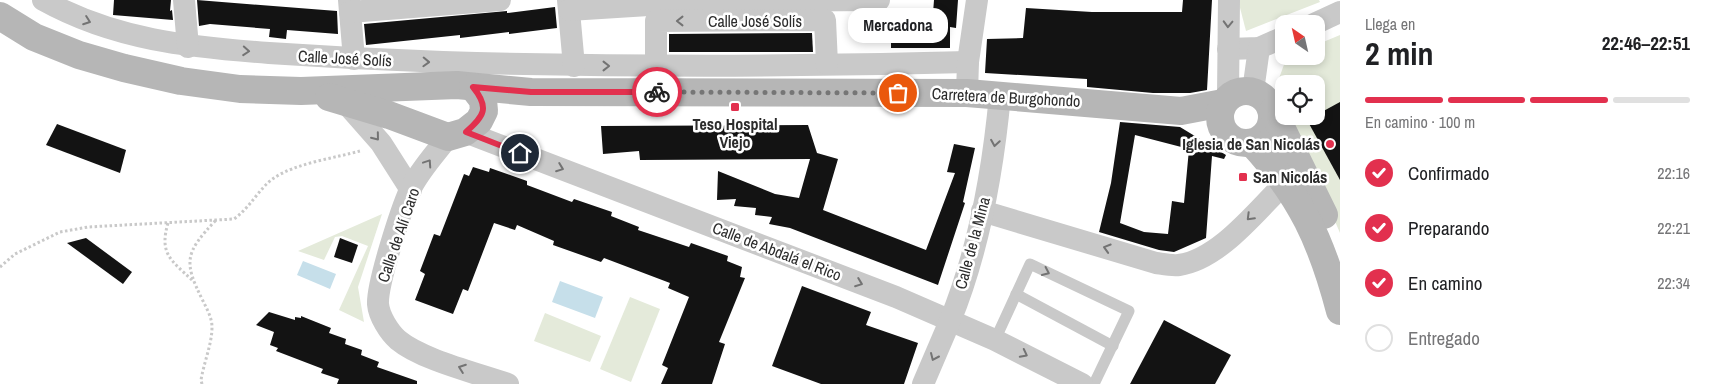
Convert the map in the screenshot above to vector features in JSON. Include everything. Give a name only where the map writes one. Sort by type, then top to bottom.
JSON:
[{"type":"main road","points":[[0,16],[34,37],[79,54],[124,68],[181,81],[240,89],[300,90],[457,85],[479,99],[478,121],[457,135],[412,124],[344,101],[300,90]]},
{"type":"main road","points":[[412,124],[408,115],[407,104],[408,96],[415,87]]},
{"type":"main road","name":"Carretera de Burgohondo","points":[[479,99],[531,92],[967,93],[1181,110],[1231,104]]},
{"type":"main road","points":[[1273,111],[1272,124],[1264,135],[1252,143],[1240,143],[1229,137],[1231,104],[1266,98],[1273,111],[1313,192],[1340,253]]},
{"type":"main road","points":[[1252,143],[1285,182],[1302,209],[1327,261],[1340,311]]},
{"type":"street","name":"Calle José Solís","points":[[43,0],[68,14],[136,37],[188,47],[354,59],[574,66],[968,62]]},
{"type":"street","points":[[184,0],[188,47]]},
{"type":"street","points":[[354,59],[350,6],[500,0]]},
{"type":"street","points":[[574,66],[568,5],[712,1],[879,0]]},
{"type":"street","points":[[967,93],[968,62],[977,0]]},
{"type":"street","points":[[1229,0],[1228,49],[1231,104]]},
{"type":"street","points":[[1325,16],[1337,8]]},
{"type":"street","name":"Calle José Solís","points":[[656,66],[656,21],[825,20],[827,64]]},
{"type":"street","points":[[1228,49],[1260,48],[1275,41]]},
{"type":"street","points":[[1231,104],[1260,48]]},
{"type":"street","name":"Calle de la Mina","points":[[923,384],[950,320],[976,242],[996,140],[1000,95]]},
{"type":"street","points":[[344,101],[381,143],[410,190]]},
{"type":"street","name":"Calle de Alí Caro","points":[[457,135],[410,190],[380,282],[378,304],[385,324],[398,339],[417,352],[508,384]]},
{"type":"street","name":"Calle de Abdalá el Rico","points":[[457,135],[896,297],[995,340],[1082,384]]},
{"type":"street","points":[[982,211],[1156,263],[1178,265],[1200,258],[1222,245],[1285,182]]},
{"type":"lane","points":[[995,340],[1030,264],[1130,311],[1094,384]]},
{"type":"lane","points":[[1016,294],[1113,346]]},
{"type":"path","points":[[0,267],[15,254],[60,232],[88,227],[234,219],[248,209],[274,178],[290,170],[363,150],[381,143]]},
{"type":"path","points":[[202,384],[203,368],[212,326],[188,266],[192,251],[202,236],[217,220]]},
{"type":"path","points":[[168,223],[163,240],[170,258],[192,280]]},
{"type":"green space","points":[[1238,0],[1319,0],[1320,2],[1287,15],[1275,15],[1275,20],[1246,31]]},
{"type":"green space","points":[[1340,35],[1340,233],[1294,125],[1325,125],[1325,75],[1280,75],[1284,65],[1325,65],[1325,41]]},
{"type":"green space","points":[[382,214],[358,287],[364,322],[339,310],[368,246],[342,236],[335,237],[324,260],[298,251]]},
{"type":"green space","points":[[630,297],[660,309],[631,382],[600,369]]},
{"type":"green space","points":[[545,313],[601,336],[590,362],[534,341]]},
{"type":"water","points":[[303,261],[336,274],[330,289],[297,275]]},
{"type":"water","points":[[560,281],[603,297],[595,318],[552,302]]},
{"type":"building","points":[[114,0],[171,0],[170,11],[172,10],[173,20],[113,15]]},
{"type":"building","points":[[197,0],[337,11],[338,34],[287,30],[286,39],[269,37],[270,29],[210,24],[199,26]]},
{"type":"building","points":[[934,0],[958,0],[956,28],[950,27],[950,48],[891,48],[891,25],[932,26]]},
{"type":"building","points":[[1183,0],[1212,0],[1207,90],[1190,93],[1153,93],[1087,87],[1087,79],[985,73],[987,39],[1023,38],[1026,8],[1092,12],[1182,12]]},
{"type":"building","points":[[555,7],[557,28],[509,34],[509,32],[460,38],[460,35],[366,45],[364,24],[507,11],[507,13]]},
{"type":"building","points":[[812,33],[813,52],[669,52],[669,34]]},
{"type":"building","name":"Iglesia de San Nicolás","points":[[1340,102],[1340,180],[1310,125],[1325,125],[1325,110]]},
{"type":"building","points":[[1120,122],[1180,127],[1226,155],[1224,159],[1212,156],[1206,238],[1174,252],[1159,250],[1099,232],[1111,183]],"holes":[[[1135,135],[1189,149],[1184,203],[1172,201],[1168,234],[1144,232],[1120,223]]]},
{"type":"building","points":[[57,124],[126,150],[120,173],[46,145]]},
{"type":"building","points":[[808,125],[817,153],[838,159],[823,210],[926,250],[955,173],[947,172],[954,144],[975,148],[963,202],[965,203],[938,285],[790,228],[769,224],[772,217],[755,215],[756,208],[734,206],[736,199],[717,200],[718,171],[775,194],[799,198],[810,159],[640,160],[639,151],[603,154],[601,126]]},
{"type":"building","points":[[473,167],[489,172],[490,168],[527,181],[527,185],[572,202],[574,199],[612,212],[611,216],[639,227],[638,230],[689,247],[691,243],[728,256],[727,261],[742,267],[740,277],[745,278],[719,342],[725,344],[712,384],[661,384],[668,368],[662,365],[689,297],[668,288],[670,283],[604,258],[601,262],[553,245],[554,241],[517,225],[515,230],[494,223],[468,291],[463,289],[453,314],[415,300],[425,274],[420,271],[434,234],[440,236],[464,174],[469,176]]},
{"type":"building","points":[[86,238],[132,272],[123,284],[67,243]]},
{"type":"building","points":[[340,238],[358,245],[352,263],[334,257]]},
{"type":"building","points":[[802,286],[871,312],[866,325],[918,343],[904,384],[821,384],[772,366]]},
{"type":"building","points":[[269,312],[295,320],[295,317],[301,318],[301,316],[331,328],[329,333],[346,339],[345,344],[362,350],[361,355],[379,362],[377,367],[417,381],[417,384],[337,384],[339,379],[321,373],[323,369],[276,351],[278,348],[270,345],[274,332],[256,325]]},
{"type":"building","points":[[1164,320],[1231,355],[1215,384],[1130,384]]},
{"type":"way so far","points":[[657,92],[898,93]]},
{"type":"place","name":"Mercadona","points":[[898,93]]},
{"type":"place","name":"Teso Hospital Viejo","points":[[735,107]]},
{"type":"place","name":"Iglesia de San Nicolás","points":[[1330,144]]},
{"type":"place","name":"San Nicolás","points":[[1243,177]]},
{"type":"route","points":[[520,153],[466,132],[478,121],[484,111],[483,100],[473,87],[531,92],[657,92]]}]
